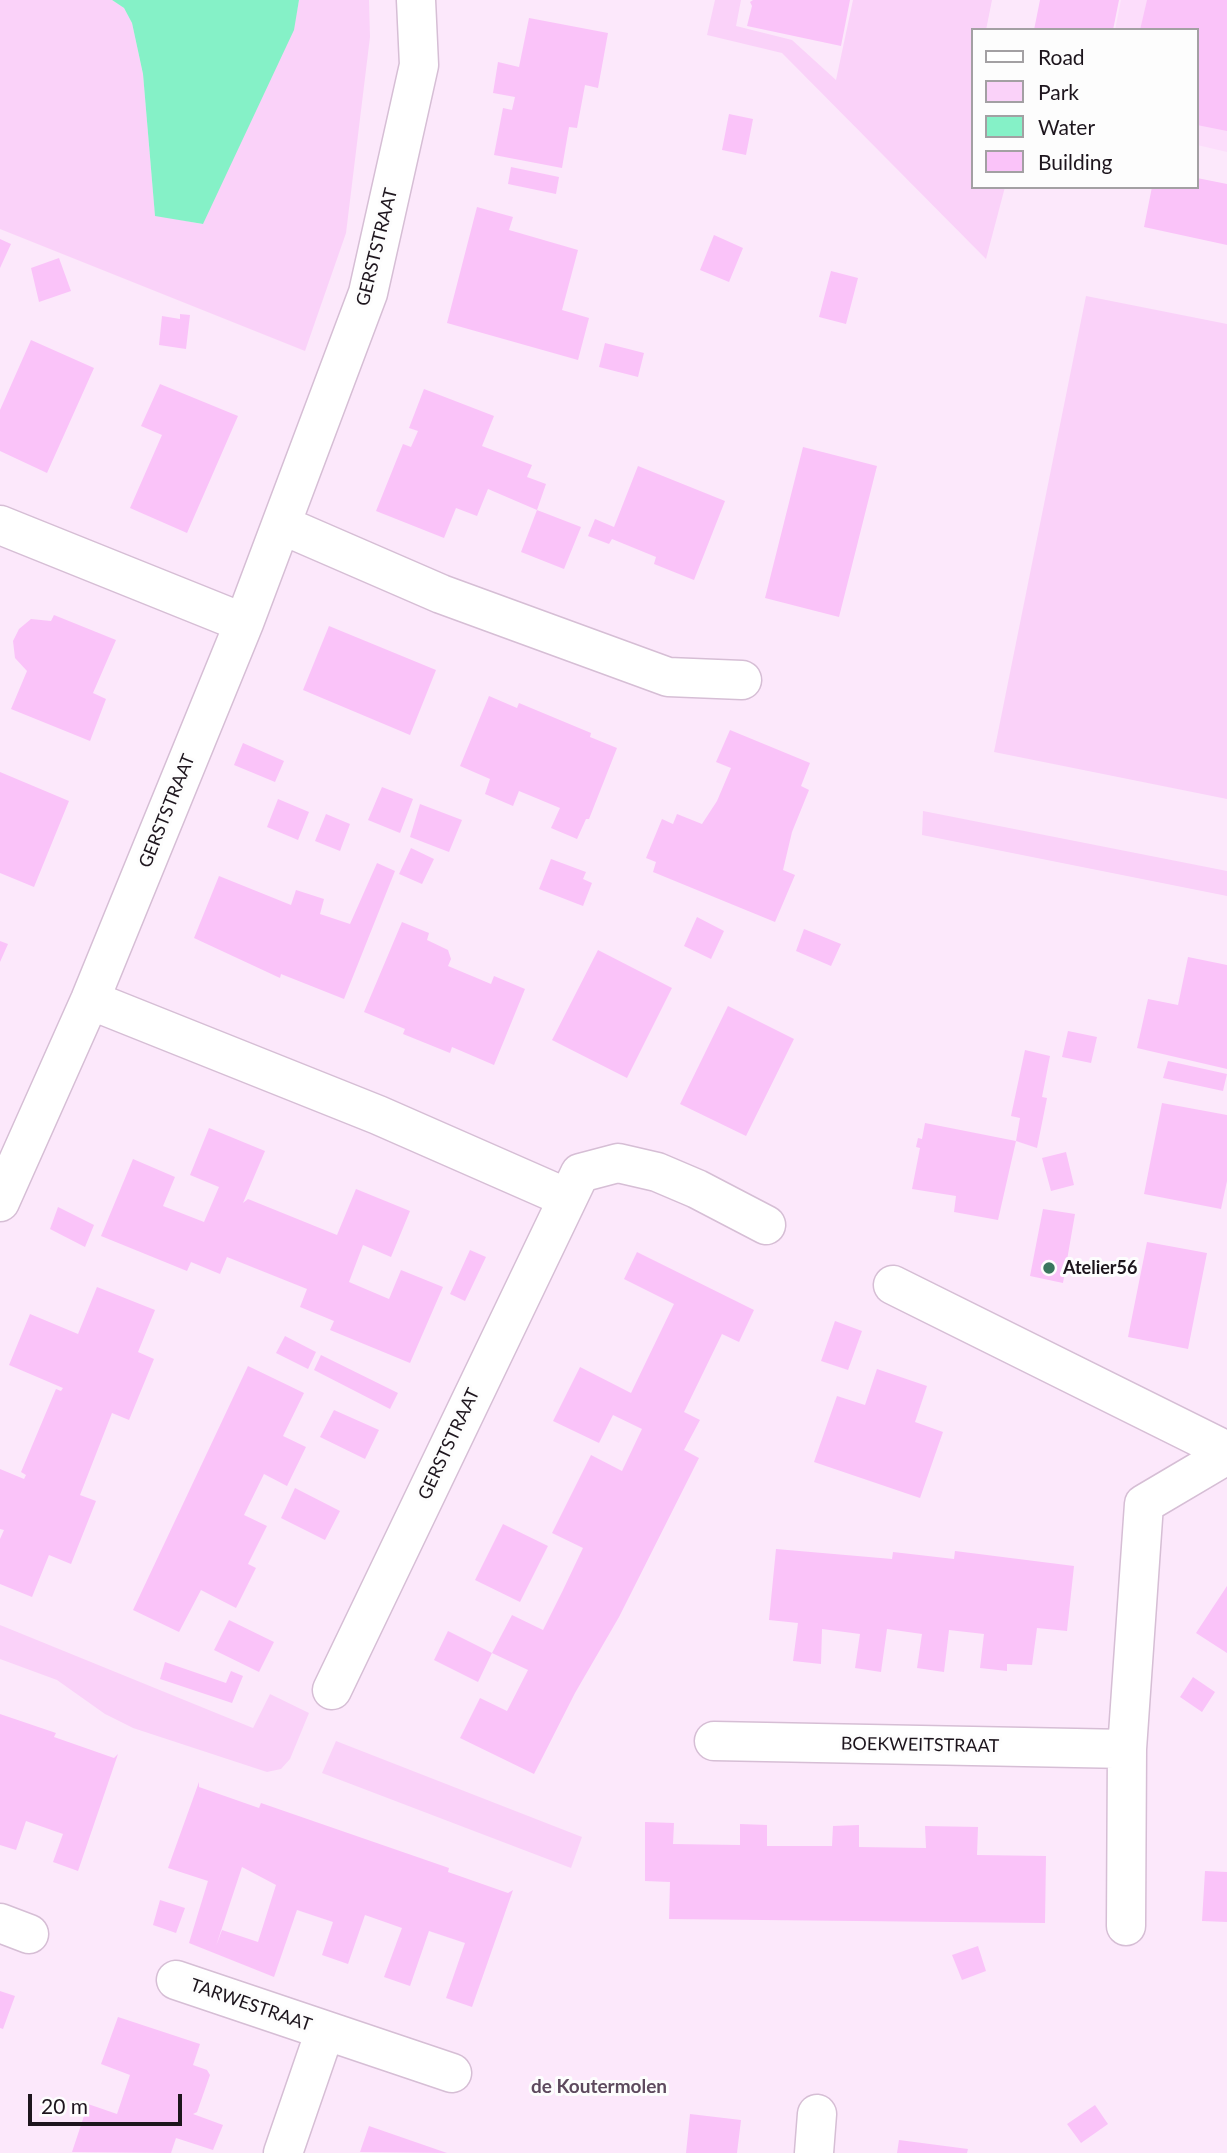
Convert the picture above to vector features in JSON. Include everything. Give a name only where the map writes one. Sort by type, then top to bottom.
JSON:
[{"type":"street","name":"GERSTSTRAAT","points":[[0,1202],[90,1000],[244,623],[368,293],[419,65],[416,0]]},
{"type":"street","points":[[0,525],[244,623]]},
{"type":"street","points":[[282,525],[441,594],[668,677],[742,680]]},
{"type":"street","points":[[90,1000],[377,1115],[567,1198]]},
{"type":"street","name":"GERSTSTRAAT","points":[[332,1690],[580,1173],[618,1163],[657,1172],[766,1224]]},
{"type":"street","points":[[893,1285],[1227,1453]]},
{"type":"street","points":[[1126,1926],[1127,1749],[1144,1504],[1227,1453]]},
{"type":"street","name":"BOEKWEITSTRAAT","points":[[713,1741],[1127,1749]]},
{"type":"street","name":"TARWESTRAAT","points":[[176,1980],[452,2073]]},
{"type":"street","name":"TARWESTRAAT","points":[[283,2153],[325,2031]]},
{"type":"street","points":[[814,2153],[817,2114]]},
{"type":"shaded area","points":[[1121,0],[1227,0],[1227,152],[1199,145],[1199,28],[1115,28]]},
{"type":"green space","points":[[0,0],[112,0],[124,8],[132,23],[143,74],[155,215],[202,224],[293,30],[299,0],[369,0],[370,37],[346,233],[305,351],[0,229]]},
{"type":"green space","points":[[715,0],[741,0],[736,26],[792,40],[836,80],[853,0],[992,0],[986,28],[972,28],[972,189],[1004,189],[986,259],[782,53],[707,35]]},
{"type":"green space","points":[[1086,296],[1227,324],[1227,799],[994,752]]},
{"type":"green space","points":[[923,811],[1227,871],[1227,896],[922,835]]},
{"type":"green space","points":[[0,1625],[253,1728],[270,1694],[309,1713],[290,1759],[281,1769],[267,1772],[133,1728],[105,1714],[57,1680],[0,1659]]},
{"type":"green space","points":[[336,1741],[582,1837],[571,1868],[322,1773]]},
{"type":"water","points":[[112,0],[299,0],[294,30],[203,224],[155,216],[143,74],[132,23],[124,8]]},
{"type":"building","points":[[850,0],[841,46],[747,26],[752,6],[750,2]]},
{"type":"building","points":[[1040,0],[1119,0],[1113,28],[1034,28]]},
{"type":"building","points":[[1147,0],[1227,0],[1227,131],[1199,125],[1199,28],[1140,28]]},
{"type":"building","points":[[529,18],[608,33],[598,88],[585,85],[577,128],[569,127],[562,168],[494,155],[503,108],[512,110],[515,97],[493,93],[498,62],[519,67]]},
{"type":"building","points":[[729,114],[753,119],[746,155],[722,150]]},
{"type":"building","points":[[511,167],[559,177],[556,194],[508,184]]},
{"type":"building","points":[[1199,178],[1227,184],[1227,245],[1144,227],[1152,189],[1199,189]]},
{"type":"building","points":[[477,207],[513,217],[509,230],[578,250],[562,310],[589,318],[578,360],[447,323]]},
{"type":"building","points":[[714,235],[743,248],[729,282],[700,270]]},
{"type":"building","points":[[0,239],[11,244],[0,268]]},
{"type":"building","points":[[59,258],[71,291],[39,302],[31,268]]},
{"type":"building","points":[[831,271],[858,278],[846,324],[819,317]]},
{"type":"building","points":[[180,314],[190,315],[186,349],[159,345],[162,316],[180,319]]},
{"type":"building","points":[[31,340],[94,368],[47,473],[0,451],[0,410]]},
{"type":"building","points":[[605,343],[644,353],[638,377],[599,367]]},
{"type":"building","points":[[160,384],[238,416],[187,533],[130,508],[162,435],[141,426]]},
{"type":"building","points":[[424,389],[494,416],[482,446],[532,465],[527,477],[546,484],[537,510],[488,489],[477,516],[456,508],[444,538],[376,511],[403,444],[411,447],[418,431],[409,428]]},
{"type":"building","points":[[803,447],[877,466],[839,617],[765,598]]},
{"type":"building","points":[[638,466],[725,501],[694,580],[654,564],[656,557],[612,539],[609,544],[588,536],[595,519],[614,527]]},
{"type":"building","points":[[537,510],[581,527],[564,569],[521,552]]},
{"type":"building","points":[[54,615],[116,640],[93,693],[106,699],[90,741],[11,709],[27,671],[15,658],[13,641],[19,629],[31,619],[51,621]]},
{"type":"building","points":[[329,626],[436,670],[410,735],[303,690]]},
{"type":"building","points":[[489,696],[517,708],[519,703],[591,733],[590,737],[617,748],[589,819],[586,819],[577,839],[551,828],[560,808],[519,791],[513,806],[485,794],[490,779],[460,766]]},
{"type":"building","points":[[730,730],[810,763],[801,786],[809,790],[792,832],[783,870],[795,875],[775,922],[653,872],[656,862],[646,858],[662,819],[673,824],[677,814],[702,824],[717,801],[731,768],[716,762]]},
{"type":"building","points":[[243,743],[284,761],[275,782],[234,765]]},
{"type":"building","points":[[0,772],[69,801],[34,887],[0,873]]},
{"type":"building","points":[[382,787],[413,799],[400,833],[368,820]]},
{"type":"building","points":[[278,799],[309,812],[298,840],[267,827]]},
{"type":"building","points":[[420,804],[462,820],[449,852],[410,837]]},
{"type":"building","points":[[326,814],[350,824],[340,851],[315,841]]},
{"type":"building","points":[[411,848],[434,859],[422,884],[399,874]]},
{"type":"building","points":[[551,859],[586,872],[583,879],[592,883],[583,906],[539,889]]},
{"type":"building","points":[[377,863],[395,871],[344,999],[281,974],[280,978],[194,938],[219,876],[291,905],[296,890],[324,899],[320,914],[350,924]]},
{"type":"building","points":[[697,917],[724,931],[711,959],[684,946]]},
{"type":"building","points":[[402,922],[429,933],[427,940],[448,950],[451,959],[448,966],[491,984],[494,976],[525,989],[494,1065],[452,1047],[450,1053],[403,1034],[405,1029],[364,1012]]},
{"type":"building","points":[[804,929],[841,944],[831,966],[796,951]]},
{"type":"building","points":[[0,941],[8,944],[0,962]]},
{"type":"building","points":[[598,950],[672,988],[627,1078],[552,1040]]},
{"type":"building","points":[[1188,957],[1227,965],[1227,1069],[1137,1048],[1148,999],[1178,1005]]},
{"type":"building","points":[[728,1006],[794,1039],[746,1136],[680,1104]]},
{"type":"building","points":[[1068,1031],[1097,1037],[1091,1063],[1062,1057]]},
{"type":"building","points":[[1025,1050],[1050,1056],[1042,1097],[1047,1098],[1037,1148],[1016,1141],[1020,1118],[1011,1116]]},
{"type":"building","points":[[1168,1061],[1227,1074],[1223,1091],[1163,1078]]},
{"type":"building","points":[[1162,1103],[1227,1115],[1227,1181],[1221,1209],[1144,1194]]},
{"type":"building","points":[[925,1123],[1016,1141],[998,1220],[954,1212],[956,1196],[912,1189],[920,1148],[916,1147],[918,1138],[922,1139]]},
{"type":"building","points":[[209,1128],[265,1151],[243,1203],[248,1199],[337,1235],[356,1189],[410,1211],[391,1257],[363,1245],[349,1282],[389,1299],[401,1270],[443,1287],[410,1363],[330,1330],[334,1321],[300,1307],[307,1289],[227,1257],[220,1274],[191,1262],[187,1271],[101,1236],[133,1159],[175,1177],[163,1206],[204,1222],[219,1187],[190,1175]]},
{"type":"building","points":[[1066,1152],[1074,1185],[1051,1191],[1042,1158]]},
{"type":"building","points":[[58,1207],[94,1225],[85,1247],[50,1229]]},
{"type":"building","points":[[1043,1209],[1075,1214],[1063,1283],[1030,1276]]},
{"type":"building","points":[[1147,1242],[1207,1253],[1188,1349],[1128,1337]]},
{"type":"building","points":[[470,1250],[486,1257],[465,1301],[450,1294]]},
{"type":"building","points":[[637,1252],[754,1310],[739,1342],[722,1334],[684,1412],[700,1420],[684,1450],[699,1458],[619,1617],[575,1693],[534,1774],[460,1738],[480,1698],[507,1711],[528,1670],[492,1653],[512,1615],[543,1630],[563,1590],[583,1548],[552,1533],[591,1455],[622,1471],[642,1429],[613,1415],[599,1443],[553,1421],[580,1367],[631,1393],[674,1304],[624,1279]]},
{"type":"building","points":[[97,1287],[155,1310],[138,1352],[154,1359],[129,1420],[112,1413],[80,1495],[96,1501],[71,1564],[49,1555],[32,1597],[0,1584],[0,1539],[4,1530],[0,1529],[0,1469],[24,1479],[26,1475],[21,1472],[56,1389],[61,1391],[63,1388],[9,1365],[30,1314],[78,1334]]},
{"type":"building","points":[[835,1321],[862,1331],[848,1370],[821,1361]]},
{"type":"building","points":[[285,1336],[316,1352],[308,1369],[276,1353]]},
{"type":"building","points":[[321,1355],[398,1393],[390,1409],[314,1370]]},
{"type":"building","points":[[248,1366],[304,1393],[283,1436],[306,1447],[287,1486],[264,1474],[244,1515],[267,1526],[248,1564],[256,1568],[236,1608],[201,1590],[179,1632],[133,1610]]},
{"type":"building","points":[[877,1369],[927,1386],[915,1422],[943,1432],[920,1498],[814,1462],[837,1396],[865,1405]]},
{"type":"building","points":[[334,1410],[379,1430],[365,1459],[320,1437]]},
{"type":"building","points":[[295,1488],[340,1511],[325,1540],[281,1518]]},
{"type":"building","points":[[503,1524],[548,1546],[520,1602],[475,1580]]},
{"type":"building","points":[[776,1549],[892,1559],[893,1552],[954,1559],[955,1551],[1074,1566],[1067,1631],[1037,1628],[1032,1665],[1007,1664],[1007,1671],[980,1668],[984,1634],[949,1630],[944,1672],[917,1668],[922,1634],[887,1629],[881,1672],[855,1668],[860,1634],[822,1629],[821,1664],[793,1661],[798,1623],[769,1620]]},
{"type":"building","points":[[1227,1586],[1227,1653],[1196,1633]]},
{"type":"building","points":[[229,1620],[274,1642],[259,1672],[214,1650]]},
{"type":"building","points":[[448,1631],[492,1653],[478,1682],[434,1660]]},
{"type":"building","points":[[165,1662],[226,1683],[231,1671],[243,1676],[232,1703],[160,1679]]},
{"type":"building","points":[[1193,1677],[1215,1692],[1202,1712],[1180,1697]]},
{"type":"building","points":[[0,1714],[56,1733],[54,1737],[114,1758],[118,1754],[78,1871],[53,1862],[63,1834],[26,1821],[16,1850],[0,1845]]},
{"type":"building","points":[[199,1782],[199,1787],[259,1808],[261,1803],[449,1868],[448,1872],[508,1893],[513,1890],[472,2007],[446,1998],[465,1943],[429,1931],[410,1986],[384,1977],[402,1928],[365,1915],[348,1964],[322,1955],[333,1922],[297,1910],[274,1977],[189,1943],[208,1881],[168,1868]],"holes":[[[242,1867],[276,1885],[258,1942],[222,1930],[216,1946]]]},
{"type":"building","points":[[645,1822],[674,1823],[673,1844],[740,1845],[740,1824],[767,1825],[767,1846],[832,1846],[833,1826],[859,1825],[859,1847],[926,1848],[925,1826],[978,1827],[977,1855],[1046,1856],[1045,1923],[669,1919],[670,1882],[645,1881]]},
{"type":"building","points":[[1205,1871],[1227,1872],[1227,1922],[1202,1921]]},
{"type":"building","points":[[160,1900],[185,1908],[176,1933],[153,1925]]},
{"type":"building","points":[[978,1946],[986,1971],[962,1980],[952,1955]]},
{"type":"building","points":[[0,1991],[15,1996],[3,2029],[0,2028]]},
{"type":"building","points":[[118,2017],[200,2044],[193,2065],[207,2070],[210,2075],[197,2112],[193,2114],[223,2125],[213,2150],[176,2138],[171,2153],[72,2152],[88,2104],[117,2114],[130,2075],[101,2064]]},
{"type":"building","points":[[1095,2105],[1108,2124],[1081,2143],[1067,2124]]},
{"type":"building","points":[[690,2114],[741,2120],[737,2153],[686,2153]]},
{"type":"building","points":[[369,2126],[447,2153],[360,2152]]},
{"type":"building","points":[[899,2140],[968,2149],[967,2153],[897,2153]]},
{"type":"place","name":"Atelier56","points":[[1049,1268]]},
{"type":"district","name":"de Koutermolen","points":[[599,2087]]}]
